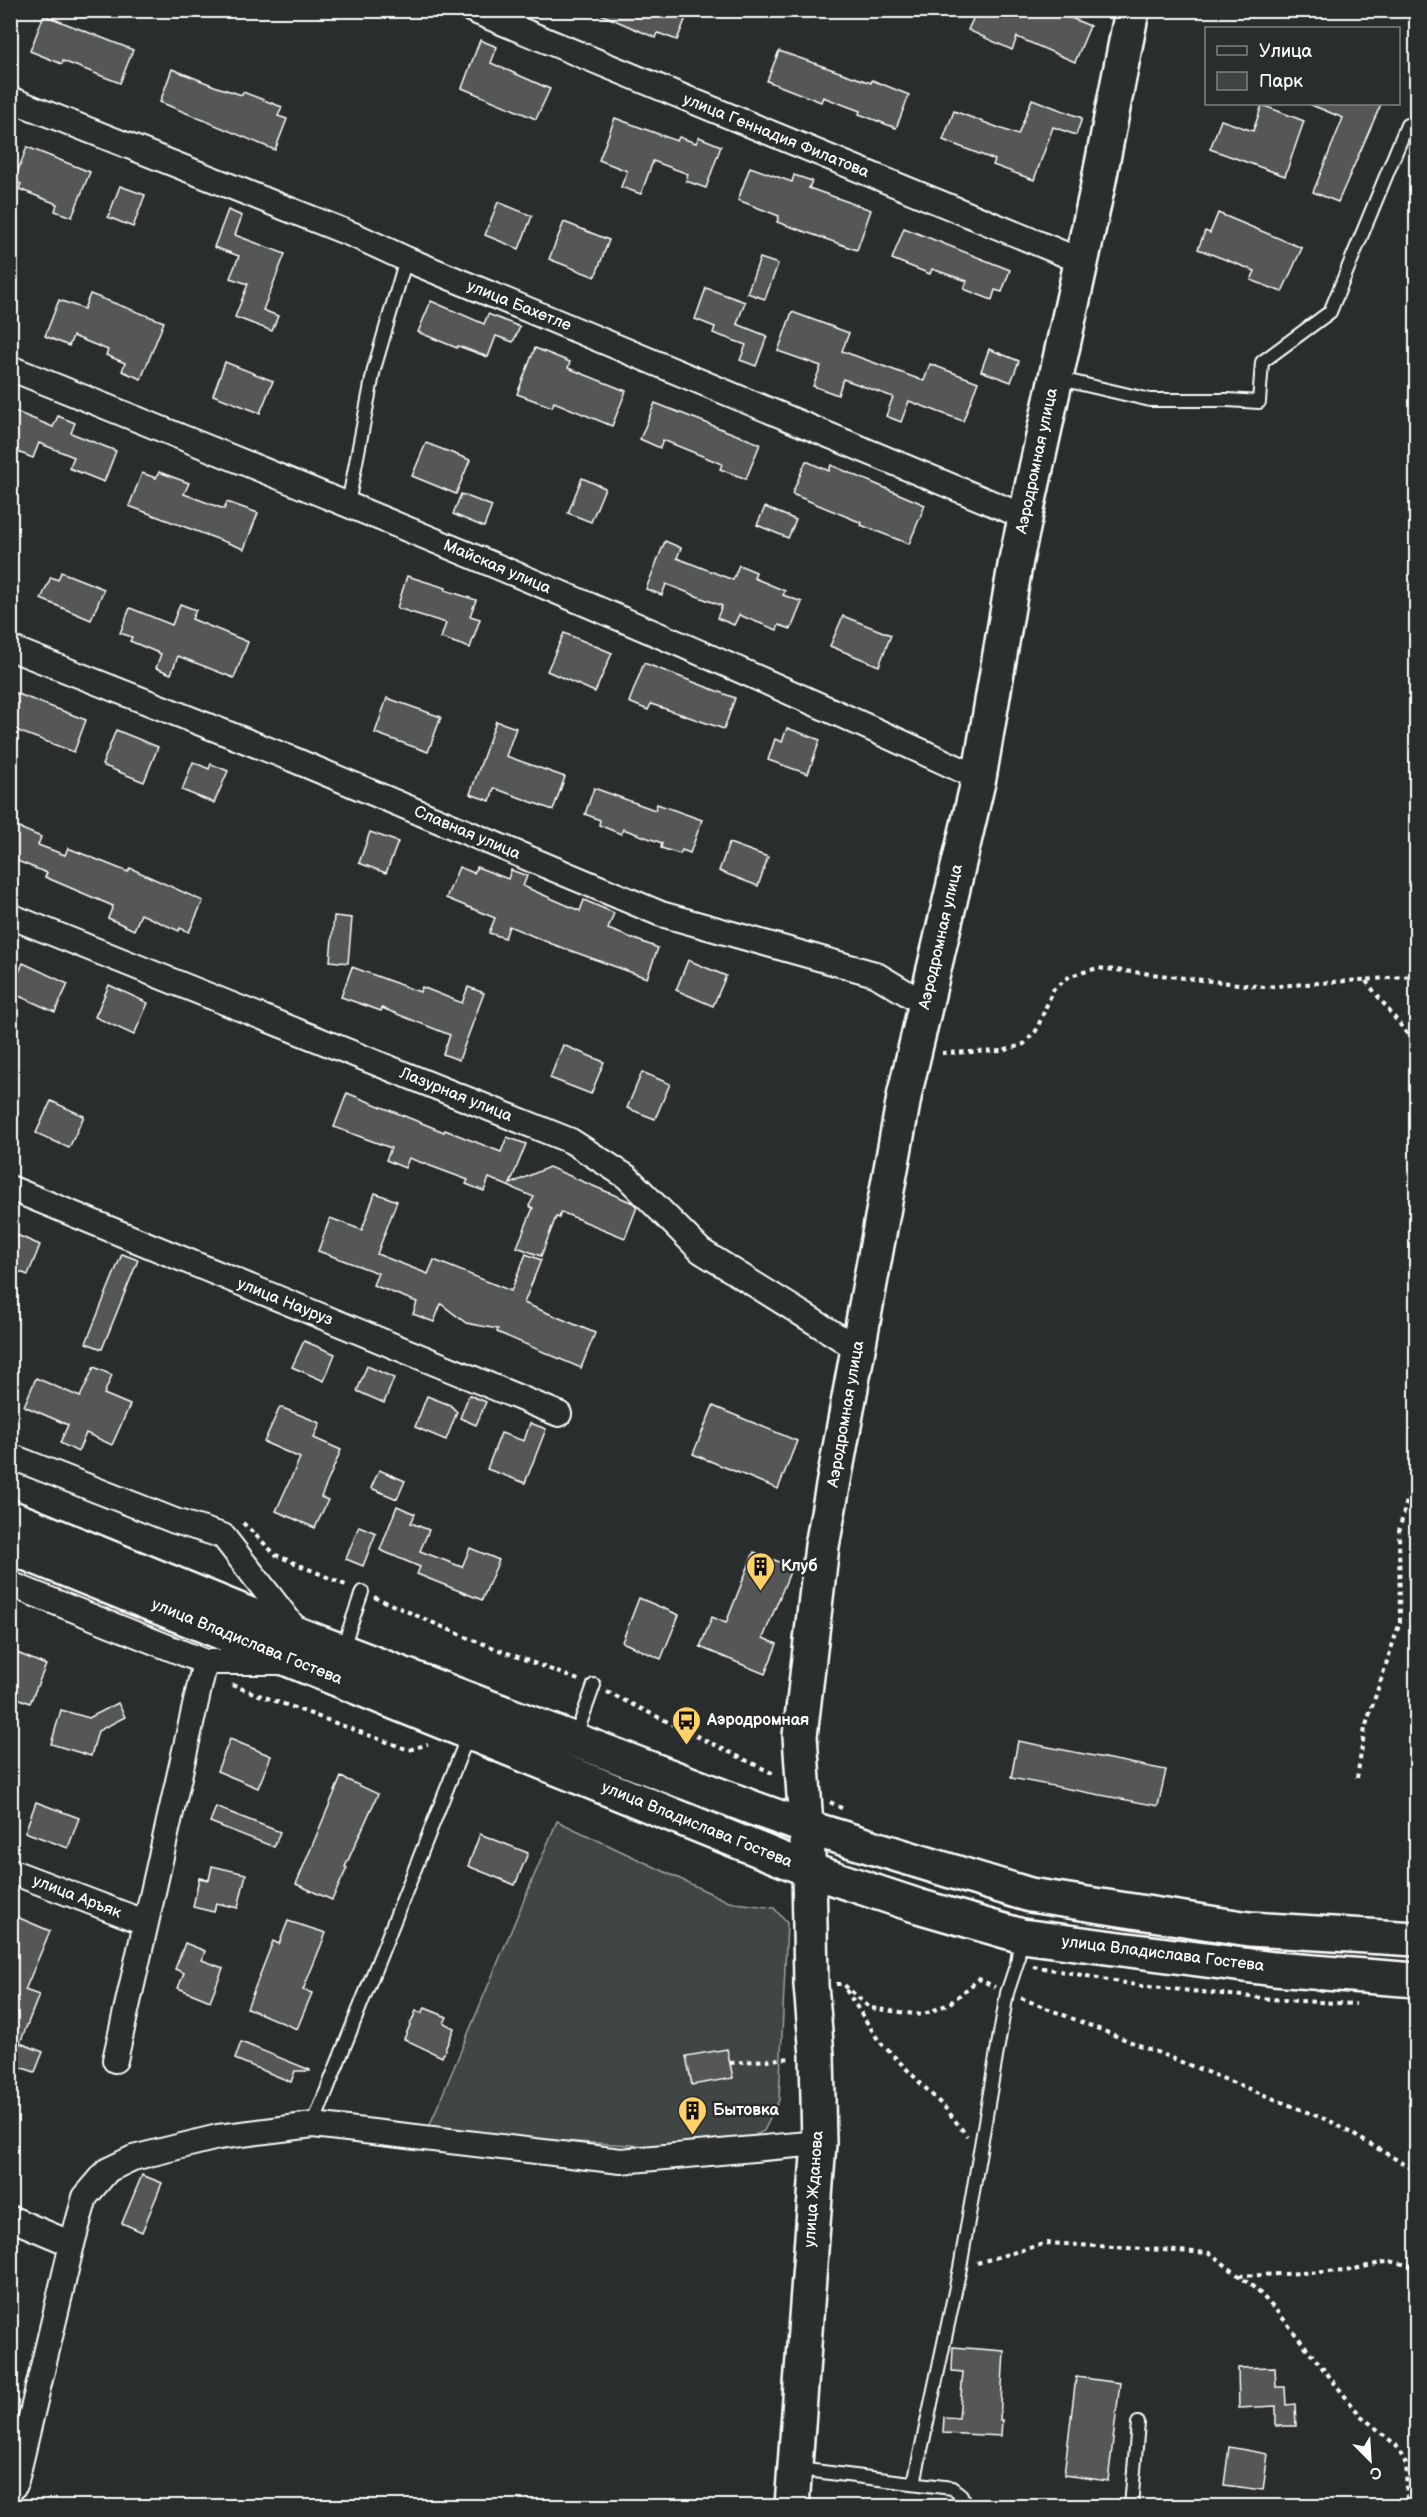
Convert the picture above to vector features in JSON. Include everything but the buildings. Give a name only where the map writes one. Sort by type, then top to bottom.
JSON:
[{"type":"main road","name":"Аэродромная улица","points":[[809,1870],[800,1736],[822,1546],[914,1054],[979,778],[1016,560],[1081,261],[1132,10]]},
{"type":"main road","name":"улица Владислава Гостева","points":[[10,1517],[298,1648],[469,1732],[809,1870],[918,1906],[1022,1936],[1274,1969],[1416,1980]]},
{"type":"main road","name":"улица Владислава Гостева","points":[[10,1547],[298,1648],[342,1650],[806,1827],[1030,1895],[1249,1929],[1416,1939]]},
{"type":"main road","name":"улица Жданова","points":[[792,2506],[793,2465],[819,2143],[818,2055],[827,1985],[809,1870]]},
{"type":"street","name":"улица Геннадия Филатова","points":[[472,10],[1081,261]]},
{"type":"street","name":"улица Бахетле","points":[[10,99],[356,236],[406,259],[1025,517]]},
{"type":"street","name":"Майская улица","points":[[10,368],[348,504],[824,706],[979,778]]},
{"type":"street","name":"Славная улица","points":[[10,648],[292,759],[661,914],[875,974],[926,1004]]},
{"type":"street","name":"Лазурная улица","points":[[10,916],[572,1141],[627,1177],[701,1251],[858,1349]]},
{"type":"street","name":"улица Науруз","points":[[10,1188],[559,1414]]},
{"type":"street","points":[[10,1456],[175,1521],[223,1536],[298,1648],[202,1673],[10,1584]]},
{"type":"street","points":[[115,2060],[144,1922],[202,1673]]},
{"type":"street","name":"улица Аръяк","points":[[10,1871],[144,1922]]},
{"type":"street","points":[[13,2494],[72,2244],[86,2197],[108,2170],[133,2158],[218,2137],[313,2125],[621,2161],[819,2143]]},
{"type":"street","points":[[10,2218],[72,2244]]},
{"type":"lane","points":[[1056,377],[1150,400],[1259,402],[1262,363],[1330,312],[1407,125]]},
{"type":"lane","points":[[348,504],[374,369],[406,259]]},
{"type":"lane","points":[[342,1650],[362,1592]]},
{"type":"lane","points":[[574,1739],[594,1685]]},
{"type":"lane","points":[[313,2125],[469,1732]]},
{"type":"lane","points":[[914,2483],[960,2268],[1007,1993],[1017,1963],[1022,1936]]},
{"type":"lane","points":[[1131,2506],[1138,2423]]},
{"type":"lane","points":[[793,2465],[806,2470],[952,2488],[961,2495],[965,2506]]},
{"type":"path","points":[[914,1054],[1003,1051],[1024,1044],[1036,1031],[1053,990],[1070,976],[1098,968],[1264,987],[1416,976]]},
{"type":"path","points":[[1365,980],[1416,1045]]},
{"type":"path","points":[[1357,1778],[1365,1728],[1400,1622],[1399,1531],[1415,1470],[1416,1443]]},
{"type":"path","points":[[232,1519],[243,1523],[276,1555],[468,1638],[594,1685],[783,1779]]},
{"type":"path","points":[[202,1673],[410,1750],[427,1743]]},
{"type":"path","points":[[822,1798],[850,1812]]},
{"type":"path","points":[[827,1985],[870,2008],[922,2015],[949,2004],[979,1979],[1007,1993],[1332,2122],[1411,2168],[1416,2175]]},
{"type":"path","points":[[827,1985],[947,2110],[981,2154]]},
{"type":"path","points":[[730,2063],[818,2055]]},
{"type":"path","points":[[960,2268],[1047,2243],[1210,2253],[1257,2290],[1281,2316],[1360,2415],[1396,2445],[1406,2464],[1407,2506]]},
{"type":"path","points":[[1239,2276],[1346,2271],[1390,2261],[1416,2267]]},
{"type":"green space","points":[[557,1821],[729,1902],[774,1908],[787,1923],[779,2100],[764,2131],[724,2150],[426,2134]]},
{"type":"place","name":"Клуб","points":[[760,1592]]},
{"type":"place","name":"Аэродромная","points":[[686,1746]]},
{"type":"place","name":"Бытовка","points":[[692,2136]]}]
